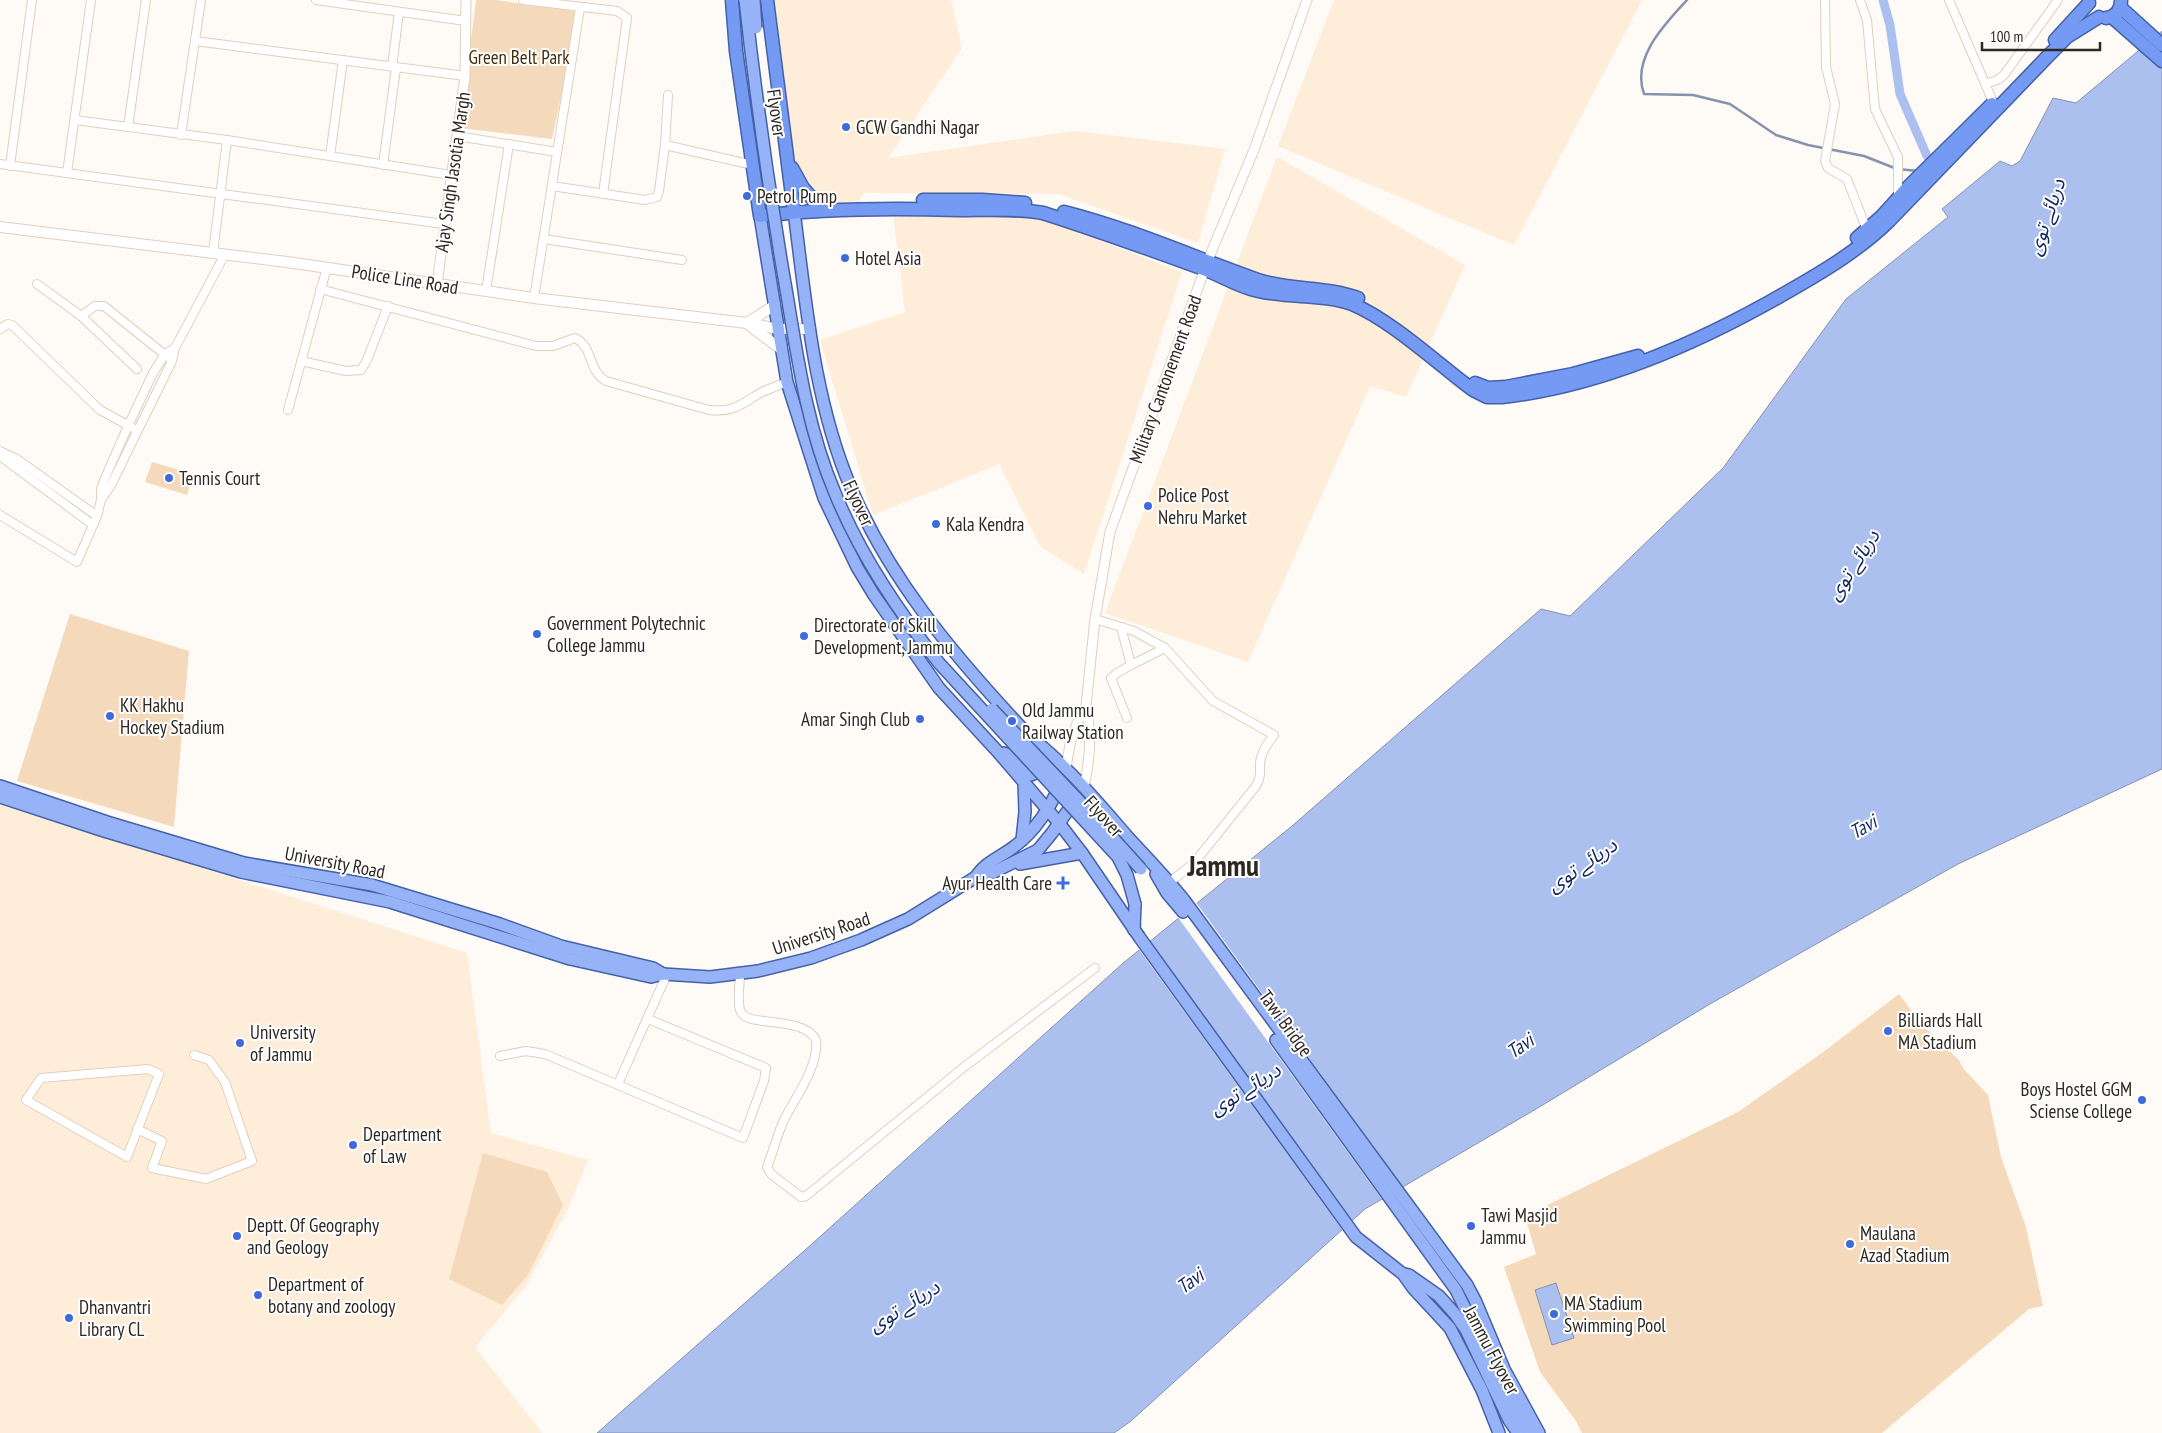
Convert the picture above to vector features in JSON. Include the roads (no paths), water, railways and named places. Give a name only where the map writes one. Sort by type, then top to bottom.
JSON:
[{"type":"highway","points":[[732,0],[736,51],[759,212],[817,204],[921,200],[1021,202],[1096,220],[1206,265],[1262,292],[1337,300],[1351,304],[1396,331],[1473,390],[1487,397],[1510,397],[1619,371],[1712,333],[1749,314],[1846,256],[1877,233],[1914,188],[1982,118],[2062,43],[2083,26],[2113,11]]},
{"type":"highway","points":[[767,0],[794,208]]},
{"type":"highway","points":[[2089,1],[2092,13],[2113,11],[2162,45]]},
{"type":"highway","points":[[1982,118],[1993,102],[2038,58],[2089,1]]},
{"type":"highway","points":[[2113,11],[2162,61]]},
{"type":"highway","points":[[787,156],[803,188],[817,204]]},
{"type":"highway","points":[[794,208],[1032,211],[1272,284],[1333,291],[1358,298],[1402,326],[1479,385],[1497,388],[1599,368],[1673,342],[1731,315],[1837,254],[1867,230],[1898,198],[1914,188]]},
{"type":"main road","name":"Flyover","points":[[745,0],[774,218],[802,387],[818,448],[835,494],[869,562],[914,631],[939,663],[1118,857],[1127,875],[1135,904],[1137,934]]},
{"type":"main road","name":"Flyover","points":[[754,0],[758,48],[780,218],[809,386],[824,447],[840,491],[888,582],[944,659],[1084,806],[1141,869],[1168,888]]},
{"type":"main road","points":[[794,208],[819,384],[835,443],[850,487],[875,539],[897,578],[928,620],[1019,726],[1066,768],[1138,848],[1157,866],[1168,888]]},
{"type":"main road","points":[[759,212],[787,382],[824,498],[857,568],[939,688],[998,752],[1082,853],[1137,934],[1356,1238],[1403,1274],[1444,1320],[1455,1336],[1482,1390],[1498,1433]]},
{"type":"main road","name":"Police Line Road","points":[[0,227],[327,267],[534,298],[747,323],[779,329],[810,330]]},
{"type":"main road","points":[[775,305],[747,323],[782,350]]},
{"type":"main road","points":[[998,752],[1009,755],[1031,775],[1041,771],[1047,764],[1043,747]]},
{"type":"main road","points":[[976,878],[985,866],[1022,840],[1034,827],[1058,789],[1066,768]]},
{"type":"main road","points":[[1022,840],[1025,812],[1024,782]]},
{"type":"main road","name":"University Road","points":[[0,786],[107,822],[244,863],[372,885],[500,924],[562,946],[653,968],[665,974]]},
{"type":"main road","points":[[976,878],[1038,850],[1084,788]]},
{"type":"main road","name":"University Road","points":[[0,797],[241,872],[390,902],[570,959],[651,977],[665,974],[710,977],[740,974],[811,958],[861,940],[908,919],[976,878]]},
{"type":"main road","points":[[1002,867],[1082,853]]},
{"type":"main road","name":"Tawi Bridge","points":[[1168,888],[1181,902],[1409,1215]]},
{"type":"main road","points":[[1409,1215],[1471,1293],[1504,1369],[1539,1433]]},
{"type":"main road","name":"Jammu Flyover","points":[[1409,1215],[1466,1306],[1505,1390],[1530,1433]]},
{"type":"main road","name":"Jammu Flyover","points":[[1403,1274],[1409,1275],[1439,1296],[1455,1314],[1466,1330],[1486,1376],[1518,1433]]},
{"type":"street","points":[[10,166],[32,0]]},
{"type":"street","points":[[67,173],[92,0]]},
{"type":"street","points":[[128,127],[146,0]]},
{"type":"street","points":[[181,135],[201,0]]},
{"type":"street","points":[[316,0],[466,21]]},
{"type":"street","name":"Ajay Singh Jasotia Margh","points":[[437,284],[465,76],[466,0]]},
{"type":"street","points":[[523,0],[617,12],[627,18],[603,194]]},
{"type":"street","name":"Military Cantonement Road","points":[[1066,768],[1070,744],[1077,723],[1086,706],[1095,619],[1110,532],[1206,265],[1254,150],[1307,0]]},
{"type":"street","points":[[1825,0],[1826,67],[1835,104],[1826,155],[1828,168],[1844,177],[1850,184],[1867,230]]},
{"type":"street","points":[[1860,0],[1867,20],[1875,109],[1898,157],[1898,198]]},
{"type":"street","points":[[1949,0],[1993,102]]},
{"type":"street","points":[[1986,84],[1997,80],[2008,71],[2058,0]]},
{"type":"street","points":[[534,298],[580,8]]},
{"type":"street","points":[[383,165],[398,12]]},
{"type":"street","points":[[195,41],[465,76]]},
{"type":"street","points":[[330,156],[343,60]]},
{"type":"street","points":[[552,186],[645,200],[657,197],[665,145],[668,95]]},
{"type":"street","points":[[74,120],[227,140],[451,175]]},
{"type":"street","points":[[456,136],[557,152]]},
{"type":"street","points":[[213,253],[227,140]]},
{"type":"street","points":[[486,291],[509,144]]},
{"type":"street","points":[[665,145],[753,165]]},
{"type":"street","points":[[0,164],[444,224]]},
{"type":"street","points":[[544,239],[682,260]]},
{"type":"street","points":[[101,500],[107,493],[172,360],[176,348],[225,254]]},
{"type":"street","points":[[288,410],[327,267]]},
{"type":"street","points":[[38,284],[81,316],[137,369]]},
{"type":"street","points":[[320,289],[536,346],[553,346],[575,338],[585,347],[598,376],[606,380],[710,410],[722,411],[738,408],[763,392],[787,382]]},
{"type":"street","points":[[81,316],[95,306],[104,306],[172,360]]},
{"type":"street","points":[[301,361],[346,371],[361,370],[367,360],[388,306]]},
{"type":"street","points":[[0,329],[8,324],[12,325],[100,410],[137,430]]},
{"type":"street","points":[[0,515],[77,562],[97,516],[103,484],[128,426],[153,373],[165,354],[176,348]]},
{"type":"street","points":[[0,451],[17,460],[97,516]]},
{"type":"street","points":[[0,456],[93,525]]},
{"type":"street","points":[[1095,619],[1146,636],[1165,648],[1214,701],[1274,735],[1263,751],[1260,765],[1261,775],[1256,786],[1194,863],[1168,888]]},
{"type":"street","points":[[1121,627],[1131,665]]},
{"type":"street","points":[[1127,718],[1112,678],[1131,665],[1165,648]]},
{"type":"street","points":[[1084,788],[1091,749],[1090,726],[1086,706]]},
{"type":"street","points":[[740,974],[740,1010],[743,1015],[752,1020],[771,1021],[805,1028],[816,1040],[807,1078],[783,1123],[767,1167],[771,1174],[802,1197],[806,1196],[964,1067],[1095,968]]},
{"type":"street","points":[[618,1084],[648,1019],[665,974]]},
{"type":"street","points":[[500,1056],[532,1050],[545,1054],[743,1138],[764,1081],[767,1071],[765,1066],[648,1019]]},
{"type":"street","points":[[137,1129],[162,1141],[152,1168],[206,1179],[252,1162],[225,1082],[209,1060],[194,1055]]},
{"type":"street","points":[[148,1069],[159,1074],[137,1129],[127,1157],[26,1100],[41,1078],[148,1069]]},
{"type":"water","points":[[2162,31],[2162,769],[1958,864],[1710,1004],[1365,1209],[1131,1421],[1114,1433],[597,1433],[813,1243],[1122,964],[1292,826],[1541,609],[1570,616],[1723,468],[1846,299],[1948,217],[1942,209],[2000,161],[2012,166],[2020,161],[2053,98],[2076,103]]},
{"type":"water","name":"MA Stadium Swimming Pool","points":[[1556,1283],[1574,1338],[1552,1345],[1535,1290]]},
{"type":"waterway","points":[[1687,0],[1660,31],[1646,55],[1641,81],[1644,94],[1693,95],[1730,104],[1776,135],[1808,145],[1864,156],[1897,169],[1919,171]]},
{"type":"waterway","points":[[1883,0],[1890,25],[1900,94],[1927,156],[1936,167]]},
{"type":"place","name":"GCW Gandhi Nagar","points":[[846,127]]},
{"type":"place","name":"Petrol Pump","points":[[747,196]]},
{"type":"place","name":"Hotel Asia","points":[[845,258]]},
{"type":"place","name":"Tennis Court","points":[[169,478]]},
{"type":"place","name":"Police Post Nehru Market","points":[[1148,506]]},
{"type":"place","name":"Kala Kendra","points":[[936,524]]},
{"type":"place","name":"Government Polytechnic College Jammu","points":[[537,634]]},
{"type":"place","name":"Directorate of Skill Development, Jammu","points":[[804,636]]},
{"type":"place","name":"KK Hakhu Hockey Stadium","points":[[110,716]]},
{"type":"place","name":"Amar Singh Club","points":[[920,719]]},
{"type":"place","name":"Old Jammu Railway Station","points":[[1012,721]]},
{"type":"place","name":"Ayur Health Care","points":[[1063,883]]},
{"type":"place","name":"Billiards Hall MA Stadium","points":[[1888,1031]]},
{"type":"place","name":"University of Jammu","points":[[240,1043]]},
{"type":"place","name":"Boys Hostel GGM Sciense College","points":[[2142,1100]]},
{"type":"place","name":"Department of Law","points":[[353,1145]]},
{"type":"place","name":"Tawi Masjid Jammu","points":[[1471,1226]]},
{"type":"place","name":"Deptt. Of Geography and Geology","points":[[237,1236]]},
{"type":"place","name":"Maulana Azad Stadium","points":[[1850,1244]]},
{"type":"place","name":"Department of botany and zoology","points":[[258,1295]]},
{"type":"place","name":"MA Stadium Swimming Pool","points":[[1554,1314]]},
{"type":"place","name":"Dhanvantri Library CL","points":[[69,1318]]},
{"type":"district","name":"Jammu","points":[[1223,865]]},
{"type":"park label","name":"Green Belt Park","points":[[519,57]]},
{"type":"water label","name":"دریائے توی","points":[[2046,217]]},
{"type":"water label","name":"دریائے توی","points":[[1853,565]]},
{"type":"water label","name":"Tavi","points":[[1863,827]]},
{"type":"water label","name":"دریائے توی","points":[[1582,865]]},
{"type":"water label","name":"Tavi","points":[[1520,1046]]},
{"type":"water label","name":"دریائے توی","points":[[1245,1089]]},
{"type":"water label","name":"Tavi","points":[[1190,1281]]},
{"type":"water label","name":"دریائے توی","points":[[904,1306]]}]
